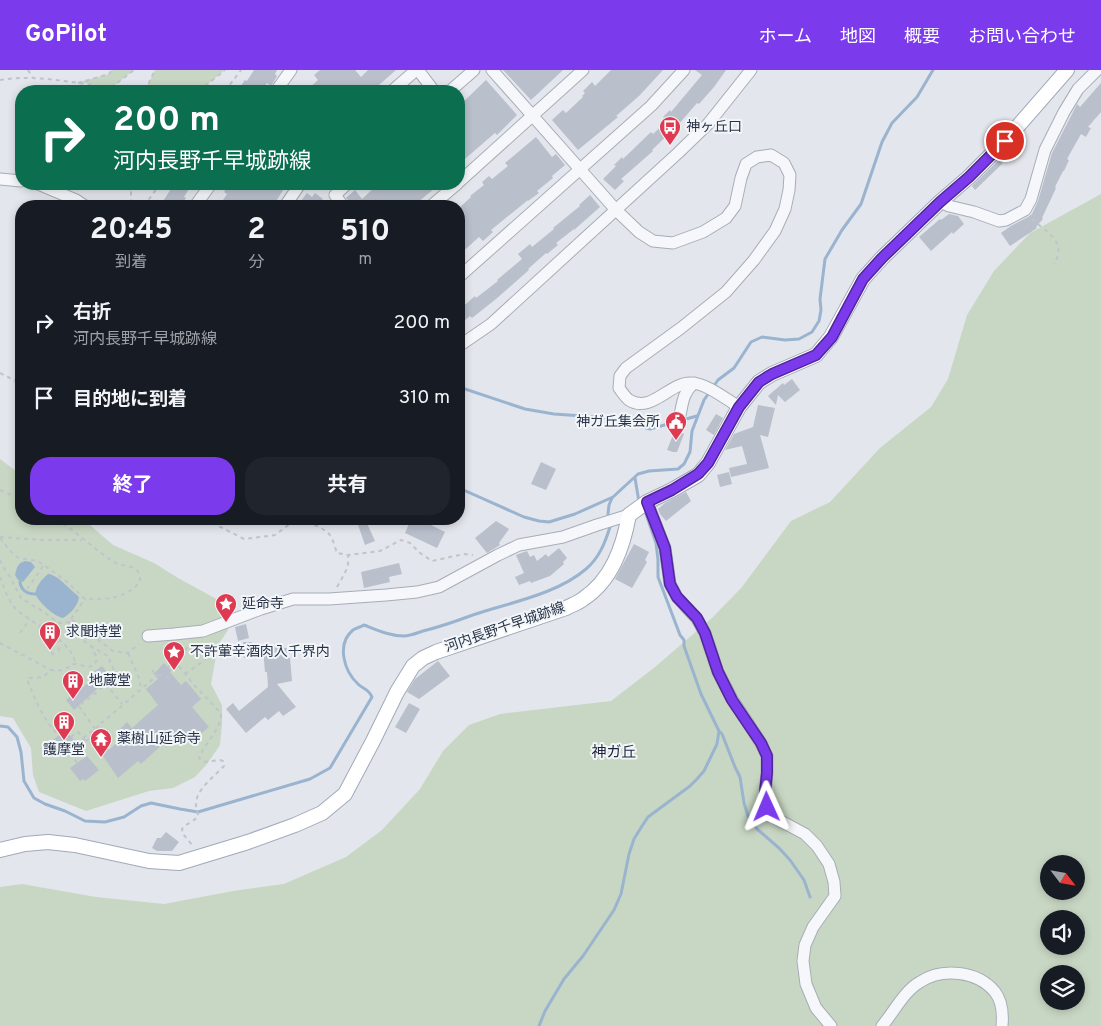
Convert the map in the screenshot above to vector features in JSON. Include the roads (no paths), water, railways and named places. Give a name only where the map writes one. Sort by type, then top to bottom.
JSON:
[{"type":"main road","points":[[628,515],[647,502],[672,490],[698,474],[708,463],[736,405],[759,382],[772,374],[816,355],[832,337],[863,279],[882,258],[1005,141],[1067,70]]},
{"type":"main road","name":"河内長野千早城跡線","points":[[0,850],[25,844],[48,842],[75,845],[149,861],[180,864],[295,825],[322,813],[344,794],[412,666],[436,652],[566,608],[584,599],[601,584],[617,558],[625,535],[628,515]]},
{"type":"street","points":[[280,85],[291,70]]},
{"type":"street","points":[[399,85],[417,70],[429,85]]},
{"type":"street","points":[[457,85],[474,70]]},
{"type":"street","points":[[492,70],[616,210],[639,232],[653,241],[673,243],[703,232],[726,218],[735,206],[746,164],[757,157],[771,155],[784,163],[790,175],[789,190],[784,209],[774,231],[754,260],[726,292],[626,368],[620,376],[619,388],[629,400],[638,403],[651,401],[685,383],[699,385],[736,405]]},
{"type":"street","points":[[465,177],[583,70]]},
{"type":"street","points":[[465,272],[651,106],[684,70]]},
{"type":"street","points":[[465,342],[491,324],[708,124],[751,70]]},
{"type":"street","points":[[940,202],[999,221],[1006,220],[1025,210],[1031,199],[1045,150],[1064,112],[1078,89],[1097,70]]},
{"type":"street","points":[[0,179],[15,180]]},
{"type":"street","points":[[52,190],[76,200]]},
{"type":"street","points":[[339,200],[335,195],[340,190]]},
{"type":"street","points":[[438,200],[450,190]]},
{"type":"street","points":[[680,415],[687,389],[699,385]]},
{"type":"street","points":[[647,502],[665,548],[670,584],[677,597],[697,618],[705,633],[718,672],[732,700],[761,743],[767,756],[765,792],[767,807],[777,819],[805,834],[817,846],[828,864],[834,882],[835,896],[813,927],[805,945],[803,961],[806,984],[816,1008],[830,1026]]},
{"type":"street","points":[[148,636],[203,631],[293,599],[328,599],[409,593],[438,587],[519,545],[563,537],[628,515]]},
{"type":"street","points":[[882,1026],[910,990],[921,981],[938,974],[952,973],[969,975],[986,984],[996,994],[1001,1007],[1002,1026]]},
{"type":"water","points":[[25,561],[31,562],[35,567],[23,582],[18,580],[15,575],[19,564]]},
{"type":"water","points":[[48,574],[58,578],[79,597],[77,604],[63,618],[47,609],[35,594],[43,578]]},
{"type":"waterway","points":[[465,491],[524,517],[549,522],[575,514],[613,497],[638,474],[649,471],[678,469],[684,464],[690,452],[692,431],[704,400],[718,380],[734,368],[751,342],[762,337],[785,340],[799,339],[812,332],[819,321],[825,259],[842,230],[861,204],[882,142],[892,123],[917,97],[933,70]]},
{"type":"waterway","points":[[465,389],[525,409],[554,414],[611,418],[650,429],[697,416]]},
{"type":"waterway","points":[[635,478],[639,502]]},
{"type":"waterway","points":[[608,514],[612,498]]},
{"type":"waterway","points":[[539,1026],[545,1011],[564,979],[583,956],[614,910],[621,894],[629,854],[634,839],[642,826],[648,817],[697,779],[704,771],[717,744],[719,731],[701,694],[684,646],[684,640],[680,635],[658,577],[656,543],[646,514]]},
{"type":"waterway","points":[[0,726],[8,727],[17,737],[21,752],[24,781],[34,798],[85,821],[105,822],[124,817],[141,806],[151,803],[198,812],[310,779],[330,768],[372,697],[369,692],[353,679],[346,665],[343,650],[348,636],[353,630],[364,625],[389,634],[409,636],[546,592],[574,578],[591,565],[601,550],[610,527]]},
{"type":"waterway","points":[[20,582],[25,591],[35,594]]},
{"type":"waterway","points":[[719,731],[740,777],[748,816],[757,829],[790,860],[804,880],[810,897]]},
{"type":"place","name":"神ヶ丘口","points":[[670,146]]},
{"type":"place","name":"神ガ丘集会所","points":[[676,441]]},
{"type":"place","name":"延命寺","points":[[226,623]]},
{"type":"place","name":"求聞持堂","points":[[50,651]]},
{"type":"place","name":"不許葷辛酒肉入千界内","points":[[174,671]]},
{"type":"place","name":"地蔵堂","points":[[73,700]]},
{"type":"place","name":"護摩堂","points":[[64,741]]},
{"type":"place","name":"薬樹山延命寺","points":[[101,758]]},
{"type":"district","name":"神ガ丘","points":[[614,753]]}]
